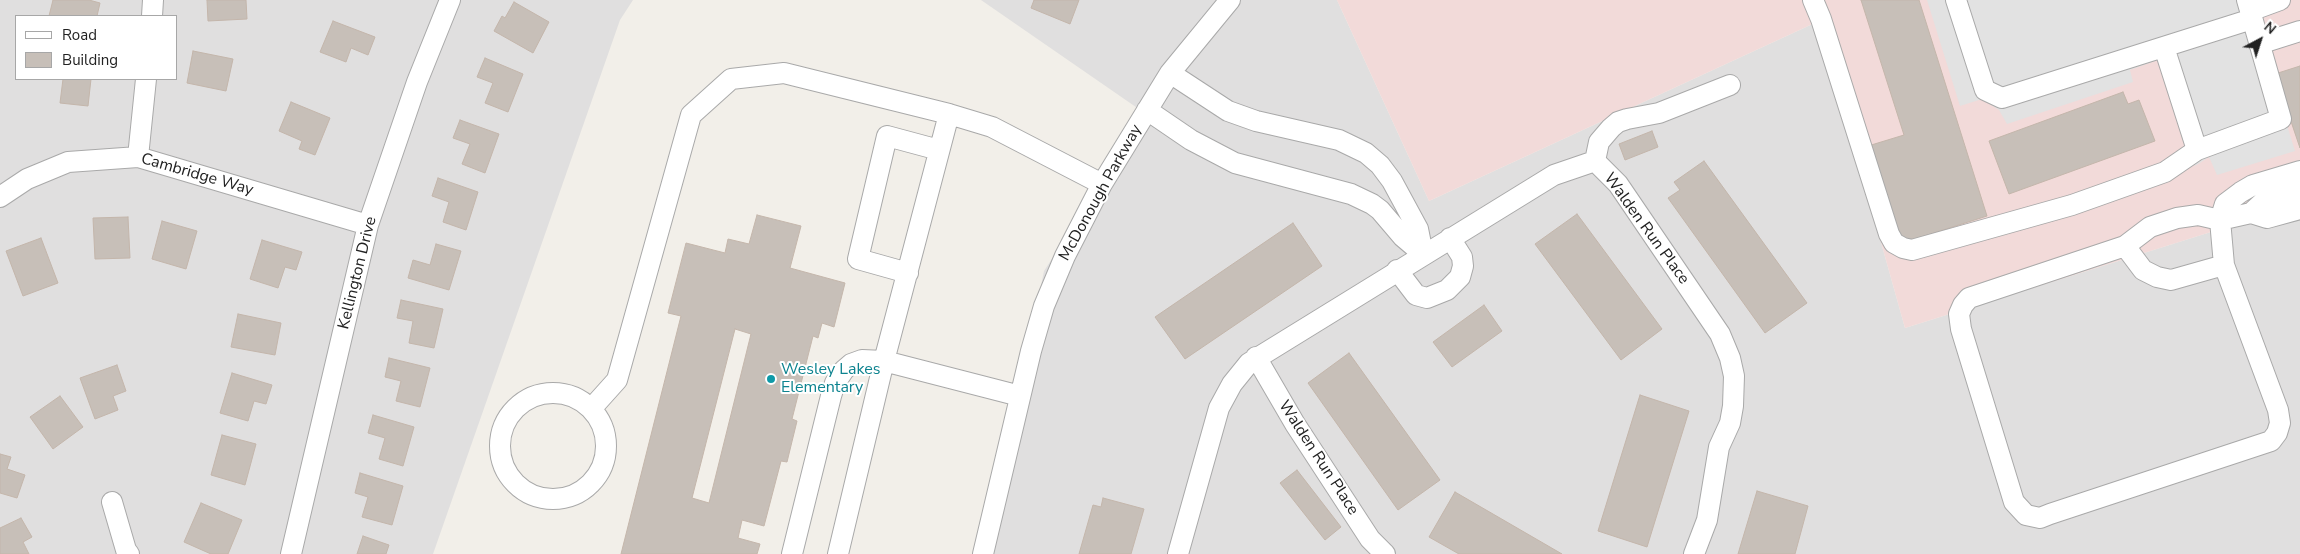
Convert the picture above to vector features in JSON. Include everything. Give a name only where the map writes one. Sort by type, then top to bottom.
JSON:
[{"type":"street","points":[[152,15],[153,0]]},
{"type":"street","name":"Kellington Drive","points":[[292,554],[368,225],[417,82],[450,0]]},
{"type":"street","name":"McDonough Parkway","points":[[983,554],[1020,396],[1044,306],[1065,256],[1102,184],[1170,74],[1230,0]]},
{"type":"street","points":[[1813,0],[1821,18],[1889,234],[1894,243],[1912,250],[2072,205],[2166,172],[2197,150],[2280,119],[2250,10]]},
{"type":"street","points":[[1956,0],[1986,90],[2002,98],[2164,47],[2250,10],[2280,0]]},
{"type":"street","points":[[2259,44],[2300,30]]},
{"type":"street","points":[[2164,47],[2197,150]]},
{"type":"street","points":[[590,409],[618,380],[691,115],[731,79],[784,73],[949,114],[992,127],[1102,184]]},
{"type":"street","points":[[1170,74],[1228,111],[1256,121],[1334,138],[1353,145],[1380,165],[1418,229],[1423,254]]},
{"type":"street","points":[[138,157],[146,80]]},
{"type":"street","points":[[1595,161],[1600,142],[1607,131],[1618,122],[1659,113],[1730,85]]},
{"type":"street","points":[[1148,110],[1191,140],[1224,158],[1249,167],[1350,194],[1372,204],[1402,237],[1423,254]]},
{"type":"street","points":[[838,554],[884,361],[949,114]]},
{"type":"street","points":[[908,273],[858,259],[887,136],[939,150]]},
{"type":"street","name":"Cambridge Way","points":[[0,197],[27,179],[68,162],[138,157],[368,225]]},
{"type":"street","name":"Walden Run Place","points":[[1178,554],[1219,408],[1232,384],[1256,357],[1554,175],[1595,161],[1618,184],[1720,334],[1730,358],[1734,376],[1733,406],[1728,428],[1719,447],[1707,520],[1694,554]]},
{"type":"street","points":[[2296,187],[2253,184],[2225,204],[2220,220],[2224,264],[2278,410],[2280,423],[2277,433],[2271,441],[2040,518],[2026,515],[2014,502],[1961,329],[1959,314],[1963,305],[1969,298],[2125,246],[2150,227],[2177,218],[2198,215],[2220,220],[2251,213],[2264,201],[2296,187]]},
{"type":"street","points":[[1382,213],[1401,198]]},
{"type":"street","points":[[1397,270],[1416,294],[1427,298],[1447,290],[1460,277],[1463,266],[1462,257],[1450,238]]},
{"type":"street","points":[[2125,246],[2143,270],[2157,277],[2171,280],[2224,264]]},
{"type":"street","name":"Walden Run Place","points":[[1256,357],[1295,424],[1370,538],[1385,554]]},
{"type":"street","points":[[792,554],[835,383],[851,364],[862,360],[884,361],[1020,396]]},
{"type":"street","points":[[554,393],[571,396],[590,409],[598,417],[605,433],[606,450],[602,467],[593,481],[580,492],[564,498],[546,499],[529,493],[515,482],[504,468],[500,450],[501,433],[508,416],[521,403],[537,395],[554,393]]},
{"type":"street","points":[[112,502],[126,550],[129,554]]},
{"type":"shaded area","points":[[0,0],[633,0],[620,20],[433,554],[0,554]]},
{"type":"shaded area","points":[[981,0],[1337,0],[1429,201],[1819,21],[1905,328],[2300,204],[2300,554],[986,554],[1044,271],[1146,114]]},
{"type":"shaded area","points":[[1337,0],[2300,0],[2300,204],[1905,328],[1819,21],[1429,201]]},
{"type":"shaded area","points":[[1927,0],[2248,0],[2295,151],[2217,175],[2209,157],[2195,166],[2158,60],[2130,70],[2133,82],[2007,124],[1999,110],[1982,99],[1960,106]]},
{"type":"building","points":[[53,0],[89,0],[100,3],[97,15],[49,15]]},
{"type":"building","points":[[207,0],[246,0],[247,19],[208,21]]},
{"type":"building","points":[[1034,0],[1079,0],[1070,24],[1031,8]]},
{"type":"building","points":[[1861,0],[1919,0],[1987,216],[1899,244],[1868,146],[1904,135]]},
{"type":"building","points":[[514,2],[549,22],[533,53],[494,31],[502,16],[505,18]]},
{"type":"building","points":[[333,21],[375,37],[368,55],[351,48],[346,62],[320,52]]},
{"type":"building","points":[[193,51],[233,59],[226,91],[187,83]]},
{"type":"building","points":[[485,58],[523,74],[508,112],[485,103],[493,83],[477,77]]},
{"type":"building","points":[[2300,66],[2300,148],[2275,74]]},
{"type":"building","points":[[63,80],[91,80],[88,106],[60,103]]},
{"type":"building","points":[[2123,92],[2128,104],[2139,100],[2155,141],[2009,194],[1989,141]]},
{"type":"building","points":[[291,102],[330,118],[315,155],[299,149],[302,141],[279,131]]},
{"type":"building","points":[[460,120],[499,134],[485,173],[462,164],[470,144],[453,138]]},
{"type":"building","points":[[1652,131],[1658,147],[1625,160],[1619,144]]},
{"type":"building","points":[[1704,161],[1807,303],[1765,333],[1668,198],[1680,190],[1674,182]]},
{"type":"building","points":[[438,178],[478,192],[466,230],[443,222],[449,202],[432,196]]},
{"type":"building","points":[[1577,214],[1662,329],[1621,360],[1535,244]]},
{"type":"building","name":"Wesley Lakes Elementary","points":[[757,215],[801,226],[790,268],[845,283],[834,327],[822,323],[818,338],[813,336],[792,419],[797,421],[787,462],[781,461],[764,526],[742,520],[738,538],[760,544],[757,554],[621,554],[681,316],[668,313],[686,243],[725,253],[728,239],[749,244]],"holes":[[[735,329],[751,334],[709,503],[692,498]]]},
{"type":"building","points":[[128,217],[130,258],[95,259],[93,218]]},
{"type":"building","points":[[162,221],[197,231],[186,269],[152,259]]},
{"type":"building","points":[[1293,223],[1322,266],[1185,359],[1155,317]]},
{"type":"building","points":[[41,238],[58,283],[23,296],[6,251]]},
{"type":"building","points":[[262,240],[302,252],[296,270],[285,267],[278,288],[250,279]]},
{"type":"building","points":[[436,244],[461,251],[449,290],[408,278],[413,260],[430,265]]},
{"type":"building","points":[[401,300],[443,309],[434,348],[409,343],[413,321],[397,318]]},
{"type":"building","points":[[1484,305],[1502,331],[1452,367],[1433,342]]},
{"type":"building","points":[[238,314],[281,323],[275,355],[231,347]]},
{"type":"building","points":[[1349,353],[1440,480],[1398,510],[1308,383]]},
{"type":"building","points":[[389,358],[430,368],[420,407],[396,401],[401,381],[385,377]]},
{"type":"building","points":[[117,365],[126,391],[113,396],[118,410],[95,419],[80,378]]},
{"type":"building","points":[[232,373],[272,385],[266,404],[254,401],[248,421],[220,413]]},
{"type":"building","points":[[1640,395],[1689,411],[1647,547],[1598,531]]},
{"type":"building","points":[[60,396],[83,427],[53,449],[30,417]]},
{"type":"building","points":[[373,415],[414,427],[403,466],[379,459],[385,438],[368,433]]},
{"type":"building","points":[[222,435],[256,444],[245,485],[211,475]]},
{"type":"building","points":[[0,454],[11,457],[7,469],[25,475],[17,498],[0,493]]},
{"type":"building","points":[[1297,470],[1341,527],[1325,540],[1280,483]]},
{"type":"building","points":[[360,473],[403,486],[392,525],[362,517],[368,497],[355,493]]},
{"type":"building","points":[[1757,491],[1808,506],[1795,554],[1738,554]]},
{"type":"building","points":[[1455,492],[1562,554],[1459,554],[1429,537]]},
{"type":"building","points":[[1103,498],[1144,509],[1131,554],[1079,554],[1093,505],[1101,507]]},
{"type":"building","points":[[201,503],[242,520],[228,554],[211,554],[184,542]]},
{"type":"building","points":[[21,518],[32,537],[23,542],[29,554],[0,554],[0,528]]},
{"type":"building","points":[[363,536],[389,545],[386,554],[357,554]]},
{"type":"place","name":"Wesley Lakes Elementary","points":[[771,379]]}]
